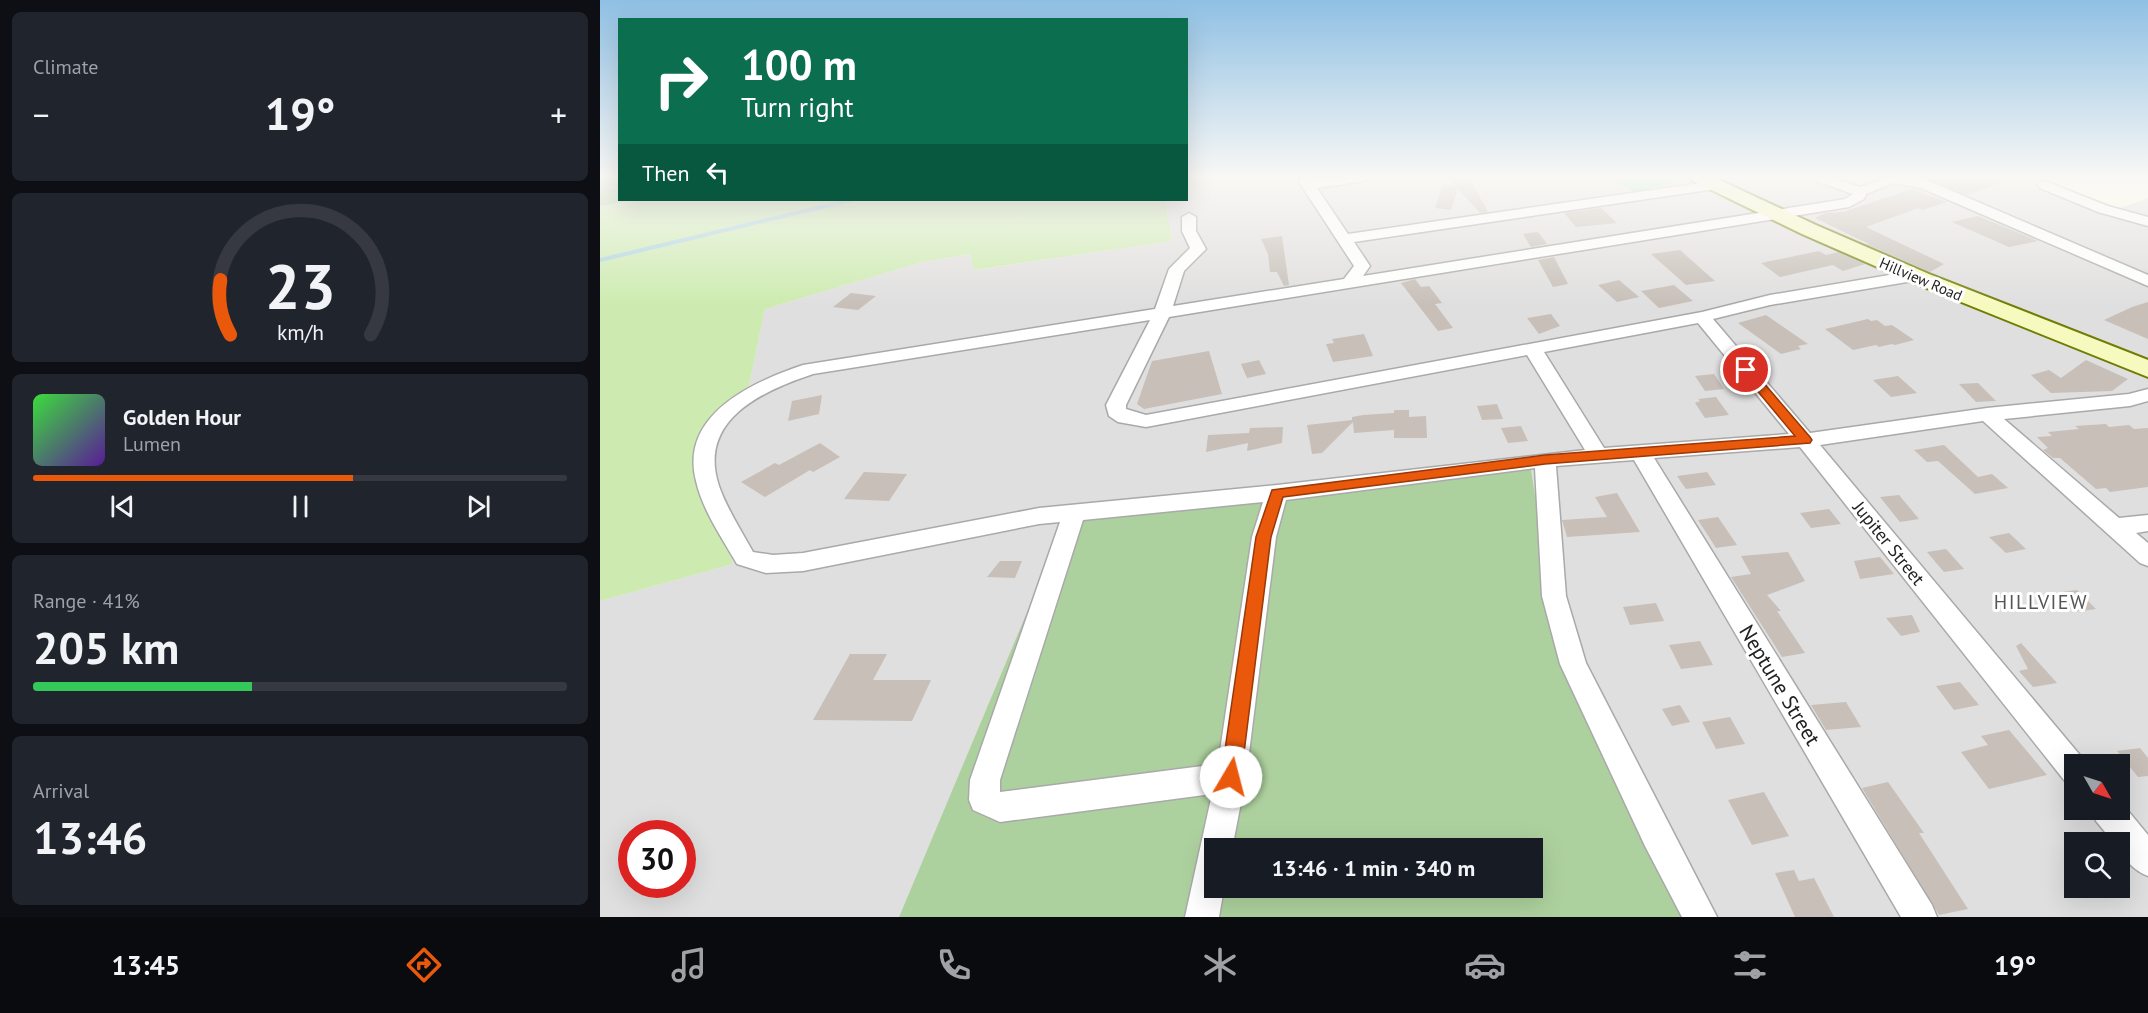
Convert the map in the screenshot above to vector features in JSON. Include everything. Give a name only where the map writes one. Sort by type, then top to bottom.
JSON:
[{"type":"street","points":[[1189,220],[1189,231],[1198,249],[1177,269],[1162,313],[1116,405],[1116,412],[1125,418],[1146,421],[1702,317],[1770,300],[1913,276]]},
{"type":"street","points":[[1330,220],[1362,267],[1348,284]]},
{"type":"street","points":[[1342,239],[1463,220]]},
{"type":"street","points":[[1744,220],[810,369],[774,383],[732,409],[712,429],[704,448],[706,483],[745,558],[754,563],[803,562],[1013,520],[1277,493],[1545,460],[1805,440],[1987,414],[2130,400],[2148,395]]},
{"type":"street","name":"Hillview Road","points":[[1785,220],[1913,276],[2148,369]]},
{"type":"street","points":[[2007,220],[2148,281]]},
{"type":"street","name":"Jupiter Street","points":[[1702,317],[2064,758]]},
{"type":"street","points":[[1532,348],[1598,455]]},
{"type":"street","points":[[1987,414],[2148,557]]},
{"type":"street","name":"Neptune Street","points":[[1641,454],[1920,917]]},
{"type":"street","points":[[1545,460],[1554,596],[1570,655],[1656,835],[1700,917]]},
{"type":"street","points":[[1218,838],[1231,777],[1264,537],[1277,493]]},
{"type":"street","points":[[1074,514],[985,780],[984,800],[1000,807],[1231,777]]},
{"type":"street","points":[[2115,527],[2148,523]]},
{"type":"street","points":[[2115,820],[2148,860]]},
{"type":"street","points":[[1202,917],[1206,898]]},
{"type":"shaded area","points":[[1168,220],[2148,220],[2148,917],[1692,917],[1559,652],[1531,469],[1066,522],[899,917],[600,917],[600,601],[733,564],[705,483],[700,448],[747,395],[765,309],[922,262],[970,254],[975,270],[1172,241]]},
{"type":"green space","points":[[600,220],[1168,220],[1172,241],[974,270],[970,254],[922,262],[765,309],[747,395],[713,423],[705,483],[733,564],[600,601]]},
{"type":"green space","points":[[1531,469],[1559,652],[1692,917],[899,917],[1065,522]]},
{"type":"building","points":[[1570,220],[1614,220],[1617,223],[1576,227]]},
{"type":"building","points":[[1819,220],[1886,220],[1866,227],[1944,264],[1930,272],[1866,244],[1869,244]]},
{"type":"building","points":[[1987,220],[2038,241],[2009,247],[1952,222]]},
{"type":"building","points":[[1538,232],[1547,244],[1531,247],[1523,234]]},
{"type":"building","points":[[1282,236],[1289,285],[1284,286],[1277,272],[1270,272],[1268,254],[1261,239]]},
{"type":"building","points":[[1680,250],[1715,281],[1686,285],[1651,254]]},
{"type":"building","points":[[1819,251],[1826,255],[1838,252],[1865,264],[1843,271],[1833,265],[1780,277],[1761,263]]},
{"type":"building","points":[[1554,257],[1568,284],[1553,287],[1538,260]]},
{"type":"building","points":[[1415,279],[1421,287],[1429,286],[1442,303],[1435,304],[1453,328],[1438,331],[1401,283]]},
{"type":"building","points":[[1619,280],[1639,297],[1617,302],[1598,285]]},
{"type":"building","points":[[1674,285],[1693,301],[1659,308],[1641,291]]},
{"type":"building","points":[[851,293],[876,296],[858,310],[833,307]]},
{"type":"building","points":[[2148,302],[2148,339],[2104,320],[2132,307]]},
{"type":"building","points":[[1551,314],[1560,326],[1539,334],[1527,318]]},
{"type":"building","points":[[1766,315],[1808,344],[1798,346],[1801,349],[1781,354],[1738,323]]},
{"type":"building","points":[[1868,319],[1877,320],[1885,326],[1892,325],[1914,340],[1895,345],[1879,347],[1876,345],[1853,350],[1825,329]]},
{"type":"building","points":[[1364,334],[1373,356],[1333,362],[1326,344],[1334,343],[1332,339]]},
{"type":"building","points":[[1209,351],[1222,394],[1144,409],[1137,404],[1152,361]]},
{"type":"building","points":[[1259,360],[1266,374],[1247,378],[1241,364]]},
{"type":"building","points":[[2086,360],[2128,379],[2112,391],[2051,393],[2031,375],[2049,370],[2061,378]]},
{"type":"building","points":[[1714,374],[1724,389],[1705,391],[1695,376]]},
{"type":"building","points":[[1898,376],[1917,393],[1891,397],[1873,380]]},
{"type":"building","points":[[1978,383],[1996,401],[1976,402],[1959,384]]},
{"type":"building","points":[[822,395],[819,414],[788,421],[792,401]]},
{"type":"building","points":[[1716,397],[1729,415],[1705,418],[1695,403],[1700,401],[1698,399]]},
{"type":"building","points":[[1497,404],[1503,419],[1482,420],[1477,406]]},
{"type":"building","points":[[1394,410],[1409,410],[1409,417],[1426,416],[1427,438],[1394,438],[1394,430],[1354,433],[1353,422],[1322,453],[1312,454],[1307,425],[1352,420],[1352,417],[1363,415],[1394,413]]},
{"type":"building","points":[[2106,424],[2109,427],[2129,425],[2134,429],[2148,428],[2148,487],[2110,492],[2106,488],[2096,489],[2060,458],[2053,458],[2043,450],[2048,448],[2037,437],[2052,436],[2048,432],[2079,429],[2075,426]]},
{"type":"building","points":[[1521,426],[1528,441],[1508,443],[1501,428]]},
{"type":"building","points":[[1283,427],[1282,443],[1247,451],[1248,443],[1206,452],[1208,435],[1249,433],[1250,428]]},
{"type":"building","points":[[820,443],[840,457],[813,472],[810,470],[765,497],[741,482],[775,463],[779,465]]},
{"type":"building","points":[[1944,445],[1978,477],[1992,474],[2008,488],[1975,494],[1938,461],[1927,462],[1914,450]]},
{"type":"building","points":[[864,472],[907,474],[889,501],[844,499]]},
{"type":"building","points":[[1707,472],[1716,485],[1686,489],[1677,476]]},
{"type":"building","points":[[1617,493],[1640,532],[1567,537],[1562,520],[1607,517],[1595,497]]},
{"type":"building","points":[[1899,495],[1919,519],[1900,522],[1880,497]]},
{"type":"building","points":[[1829,509],[1841,524],[1811,528],[1800,513]]},
{"type":"building","points":[[1718,517],[1737,545],[1716,548],[1698,520]]},
{"type":"building","points":[[2009,533],[2026,549],[2006,553],[1989,537]]},
{"type":"building","points":[[1946,549],[1964,569],[1944,572],[1927,552]]},
{"type":"building","points":[[1788,552],[1805,581],[1767,595],[1781,611],[1777,611],[1805,653],[1782,657],[1731,577],[1751,574],[1741,556]]},
{"type":"building","points":[[1880,557],[1894,574],[1860,579],[1854,561]]},
{"type":"building","points":[[1000,561],[1022,561],[1015,578],[987,577]]},
{"type":"building","points":[[2077,590],[2096,609],[2074,612],[2055,593]]},
{"type":"building","points":[[1656,603],[1664,621],[1630,625],[1623,607]]},
{"type":"building","points":[[1912,615],[1920,632],[1901,636],[1886,618]]},
{"type":"building","points":[[1700,641],[1713,665],[1681,669],[1669,645]]},
{"type":"building","points":[[2021,643],[2057,683],[2033,687],[2019,671],[2028,669],[2016,646]]},
{"type":"building","points":[[850,654],[887,654],[873,680],[931,680],[912,721],[813,720]]},
{"type":"building","points":[[1960,682],[1979,705],[1954,710],[1936,686]]},
{"type":"building","points":[[1846,702],[1861,727],[1826,730],[1811,705]]},
{"type":"building","points":[[1680,705],[1690,722],[1672,726],[1662,709]]},
{"type":"building","points":[[1730,717],[1745,744],[1716,749],[1702,722]]},
{"type":"building","points":[[2009,730],[2047,775],[1989,789],[1961,752],[1988,745],[1981,736]]},
{"type":"building","points":[[2140,748],[2148,758],[2148,776],[2138,777],[2130,767],[2130,754],[2119,754],[2117,751]]},
{"type":"building","points":[[1888,782],[1924,833],[1919,833],[1968,909],[1939,915],[1862,788]]},
{"type":"building","points":[[1764,792],[1789,836],[1752,845],[1728,800]]},
{"type":"building","points":[[1794,870],[1799,881],[1814,878],[1834,917],[1795,917],[1775,873]]},
{"type":"waterway","points":[[600,260],[768,220]]},
{"type":"district","name":"HILLVIEW","points":[[2041,602]]},
{"type":"route","points":[[1231,777],[1264,537],[1277,493],[1545,460],[1805,440],[1746,370]]}]
